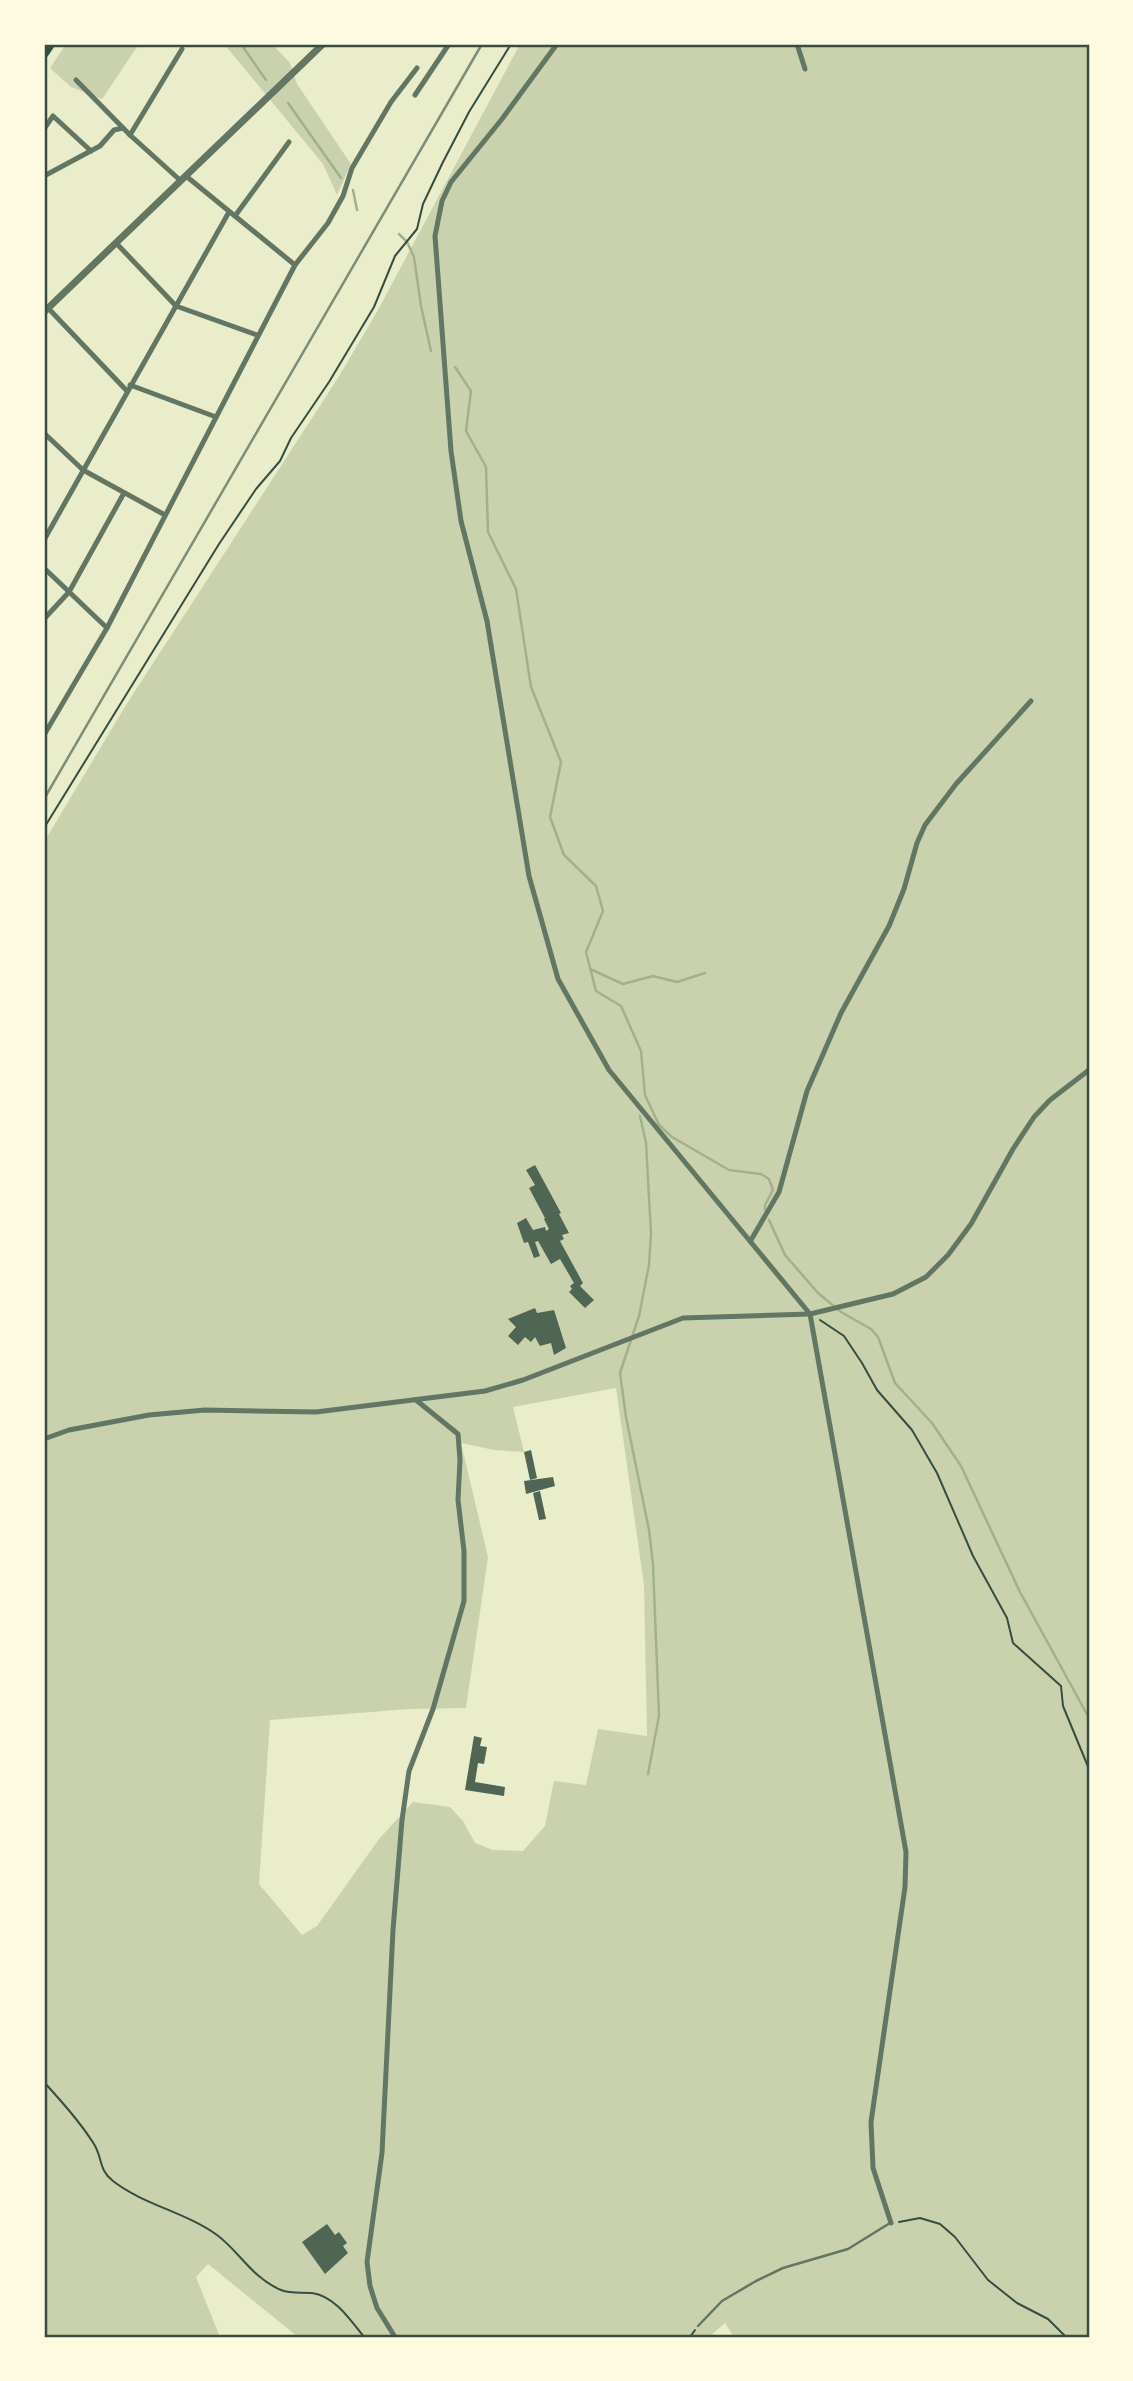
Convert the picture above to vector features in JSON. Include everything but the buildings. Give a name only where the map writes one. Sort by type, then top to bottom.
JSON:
[{"type":"highway","points":[[44,53],[50,44]]},
{"type":"street","points":[[216,417],[129,388],[46,310],[323,44]]},
{"type":"street","points":[[415,95],[449,44]]},
{"type":"street","points":[[557,44],[452,182],[442,201],[435,236],[451,451],[461,521],[487,621],[529,876],[558,979],[609,1070],[810,1314],[906,1852],[905,1887],[872,2122],[873,2168],[891,2223]]},
{"type":"street","points":[[797,44],[805,69]]},
{"type":"street","points":[[130,135],[182,50]]},
{"type":"street","points":[[44,735],[107,628],[295,265],[328,223],[343,196],[352,168],[391,102],[418,68]]},
{"type":"street","points":[[76,80],[130,135],[295,265]]},
{"type":"street","points":[[44,129],[53,117],[91,151]]},
{"type":"street","points":[[44,176],[100,146],[114,130],[123,128]]},
{"type":"street","points":[[44,540],[176,306],[232,214],[289,142]]},
{"type":"street","points":[[117,244],[176,306],[257,335]]},
{"type":"street","points":[[44,433],[82,470],[165,515]]},
{"type":"street","points":[[44,619],[69,592],[124,493]]},
{"type":"street","points":[[44,568],[107,628]]},
{"type":"street","points":[[751,1240],[779,1192],[807,1091],[841,1013],[889,926],[925,825],[956,784],[1031,701]]},
{"type":"street","points":[[44,1439],[69,1430],[149,1415],[205,1410],[316,1412],[485,1391],[523,1380],[683,1318],[810,1314],[893,1294],[926,1277],[948,1255],[971,1224],[1034,1117],[1050,1100],[1089,1070]]},
{"type":"street","points":[[395,2337],[377,2308],[370,2286],[367,2262],[382,2153],[402,1820],[410,1771],[433,1709],[459,1621],[466,1579],[458,1500],[458,1434],[416,1400]]},
{"type":"lane","points":[[698,2326],[722,2301],[756,2281],[783,2268],[848,2249],[891,2223]]},
{"type":"path","points":[[44,828],[219,544],[256,489],[279,461],[374,307],[395,256],[417,229],[423,204],[469,112],[511,44]]},
{"type":"path","points":[[810,1314],[831,1325],[844,1336],[877,1390],[912,1430],[937,1472],[973,1556],[1007,1618],[1013,1643],[1060,1686],[1063,1706],[1089,1769]]},
{"type":"path","points":[[44,2082],[88,2135],[97,2150],[102,2171],[115,2182],[170,2212],[198,2223],[218,2236],[246,2266],[281,2290],[316,2293],[331,2301],[344,2312],[364,2337]]},
{"type":"path","points":[[891,2223],[919,2218],[940,2224],[954,2237],[988,2280],[1017,2303],[1048,2319],[1066,2337]]},
{"type":"path","points":[[690,2337],[698,2326]]},
{"type":"green space","points":[[66,44],[139,44],[102,99],[71,87],[50,68]]},
{"type":"green space","points":[[224,44],[272,44],[290,63],[297,84],[351,164],[337,195],[323,164]]},
{"type":"green space","points":[[520,44],[1089,44],[1089,2337],[734,2337],[725,2323],[709,2337],[298,2337],[208,2264],[196,2277],[220,2337],[44,2337],[44,842],[126,705],[338,378],[378,310]],"holes":[[[616,1388],[644,1585],[647,1736],[598,1729],[586,1785],[554,1781],[545,1826],[523,1851],[493,1850],[475,1843],[463,1821],[450,1807],[413,1802],[379,1839],[317,1926],[302,1935],[259,1884],[270,1720],[409,1709],[466,1708],[488,1557],[461,1443],[494,1450],[524,1452],[513,1407]]]},
{"type":"waterway","points":[[241,44],[266,80]]},
{"type":"waterway","points":[[288,103],[341,178]]},
{"type":"waterway","points":[[353,190],[357,210]]},
{"type":"waterway","points":[[399,234],[407,242],[414,257],[431,351]]},
{"type":"waterway","points":[[455,367],[471,391],[466,431],[486,467],[488,532],[516,589],[531,687],[561,762],[550,817],[564,855],[596,886],[603,911],[586,952],[596,991],[621,1006],[641,1051],[645,1095],[659,1125],[672,1137],[729,1170],[761,1174],[769,1179],[773,1190],[765,1210]]},
{"type":"waterway","points":[[590,969],[623,984],[653,976],[677,982],[705,973]]},
{"type":"waterway","points":[[640,1116],[646,1143],[651,1233],[649,1265],[639,1316],[620,1373],[653,1564],[659,1716],[648,1774]]},
{"type":"waterway","points":[[769,1220],[785,1255],[818,1293],[841,1312],[871,1329],[878,1337],[895,1383],[932,1423],[961,1466],[1020,1592],[1089,1718]]},
{"type":"railway","points":[[44,799],[482,44]]}]
